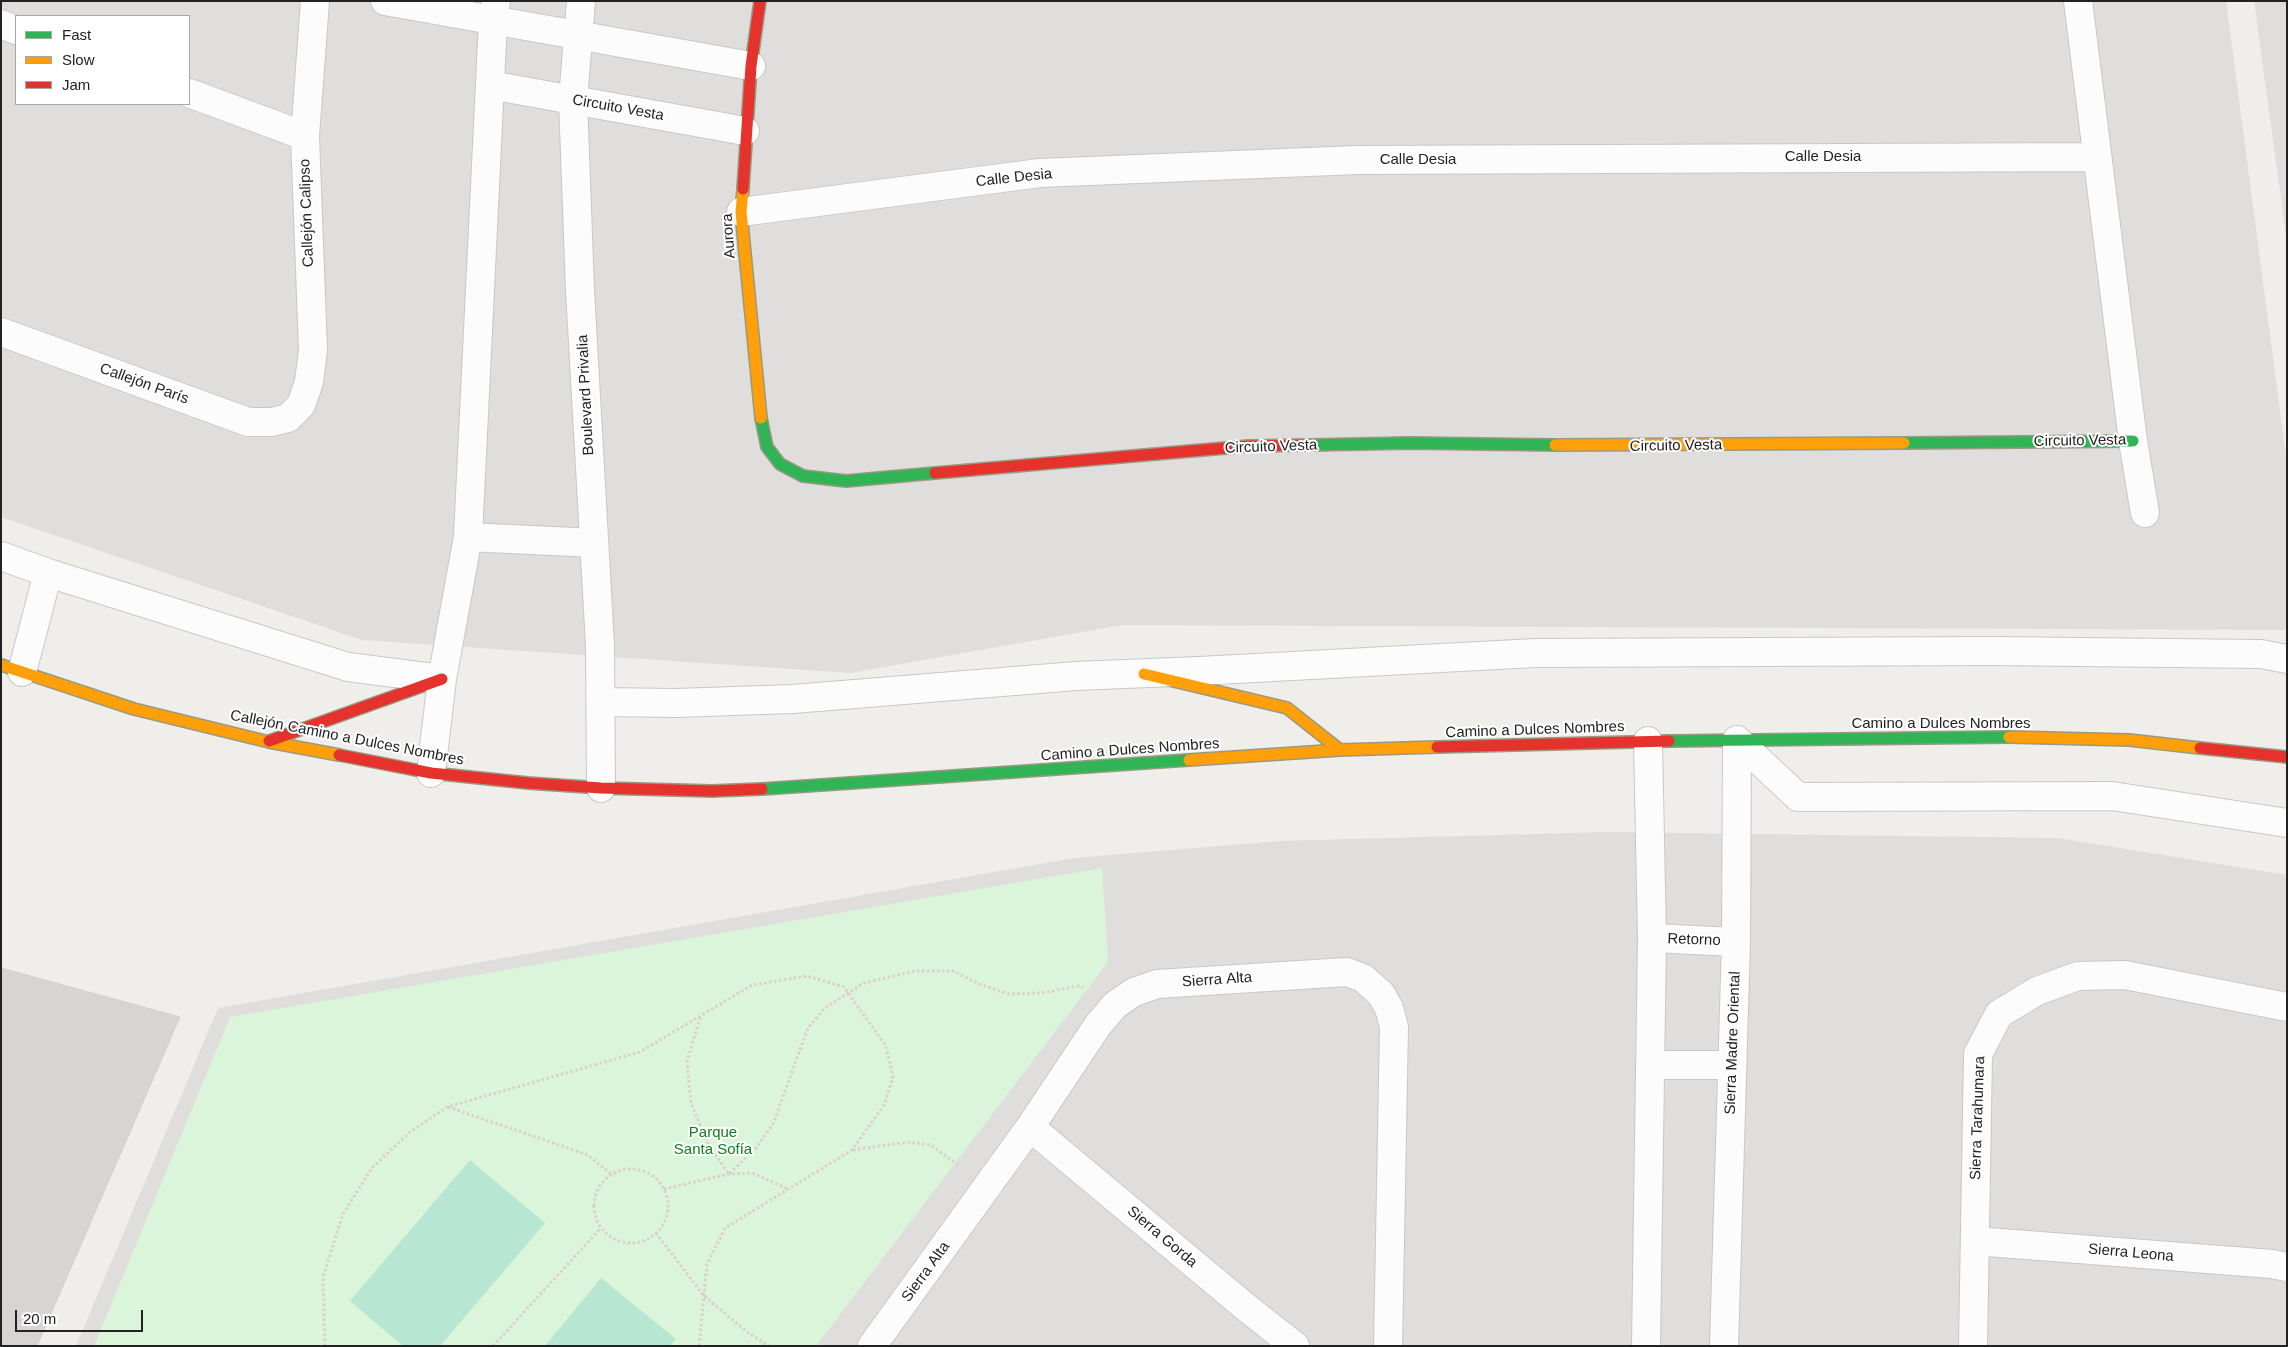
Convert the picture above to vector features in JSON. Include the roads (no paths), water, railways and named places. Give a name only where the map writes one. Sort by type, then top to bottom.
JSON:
[{"type":"main road","name":"Aurora","points":[[760,1],[745,131],[741,212],[761,418],[767,446],[780,464]]},
{"type":"main road","name":"Circuito Vesta","points":[[780,464],[803,476],[846,481],[1249,446],[1410,444],[1610,446],[2133,442]]},
{"type":"main road","name":"Callejón Camino a Dulces Nombres","points":[[12,669],[134,709],[269,742],[430,772],[528,783],[602,788],[712,791],[785,788]]},
{"type":"main road","points":[[1144,674],[1287,708],[1340,750]]},
{"type":"main road","points":[[269,742],[442,680]]},
{"type":"main road","name":"Camino a Dulces Nombres","points":[[785,788],[1340,750],[1648,741],[2006,737],[2129,740],[2287,758]]},
{"type":"street","name":"Callejón Calipso","points":[[288,418],[301,406],[309,382],[313,350],[305,136],[315,1]]},
{"type":"street","points":[[385,1],[495,11],[577,36],[751,66]]},
{"type":"street","name":"Boulevard Privalia","points":[[581,1],[573,100],[580,290],[601,702],[602,788]]},
{"type":"street","name":"Circuito Vesta","points":[[2078,1],[2133,442]]},
{"type":"street","points":[[430,772],[442,680],[468,537],[495,11]]},
{"type":"street","points":[[1,24],[15,30]]},
{"type":"street","name":"Circuito Vesta","points":[[490,85],[745,131]]},
{"type":"street","points":[[190,93],[305,136]]},
{"type":"street","name":"Calle Desia","points":[[741,212],[1040,173],[1347,160],[1663,157],[2097,158]]},
{"type":"street","name":"Callejón París","points":[[1,332],[248,422],[272,422],[288,418]]},
{"type":"street","points":[[2133,442],[2145,513]]},
{"type":"street","points":[[468,537],[594,543]]},
{"type":"street","points":[[1,556],[48,573],[348,667],[442,680]]},
{"type":"street","points":[[12,669],[48,573]]},
{"type":"street","points":[[601,702],[675,703],[793,698],[1076,676],[1535,653],[1991,652],[2261,654],[2287,659]]},
{"type":"street","points":[[1737,740],[1798,797],[2112,796],[2287,823]]},
{"type":"street","name":"Sierra Madre Oriental","points":[[1724,1346],[1736,942],[1737,740]]},
{"type":"street","points":[[1646,1346],[1652,938],[1648,741]]},
{"type":"street","name":"Retorno","points":[[1652,938],[1736,942]]},
{"type":"street","name":"Sierra Alta","points":[[882,1342],[1098,1025],[1115,1005],[1134,992],[1157,984],[1347,972],[1363,978],[1381,994],[1389,1008],[1394,1027],[1388,1346]]},
{"type":"street","name":"Sierra Tarahumara","points":[[1973,1346],[1978,1054],[1999,1014],[2037,991],[2078,976],[2126,975],[2287,1007]]},
{"type":"street","points":[[1650,1065],[1732,1065]]},
{"type":"street","name":"Sierra Gorda","points":[[1030,1127],[1295,1346]]},
{"type":"street","name":"Sierra Leona","points":[[1975,1241],[2272,1264],[2287,1267]]},
{"type":"park label","name":"Parque Santa Sofía","points":[[713,1142]]}]
